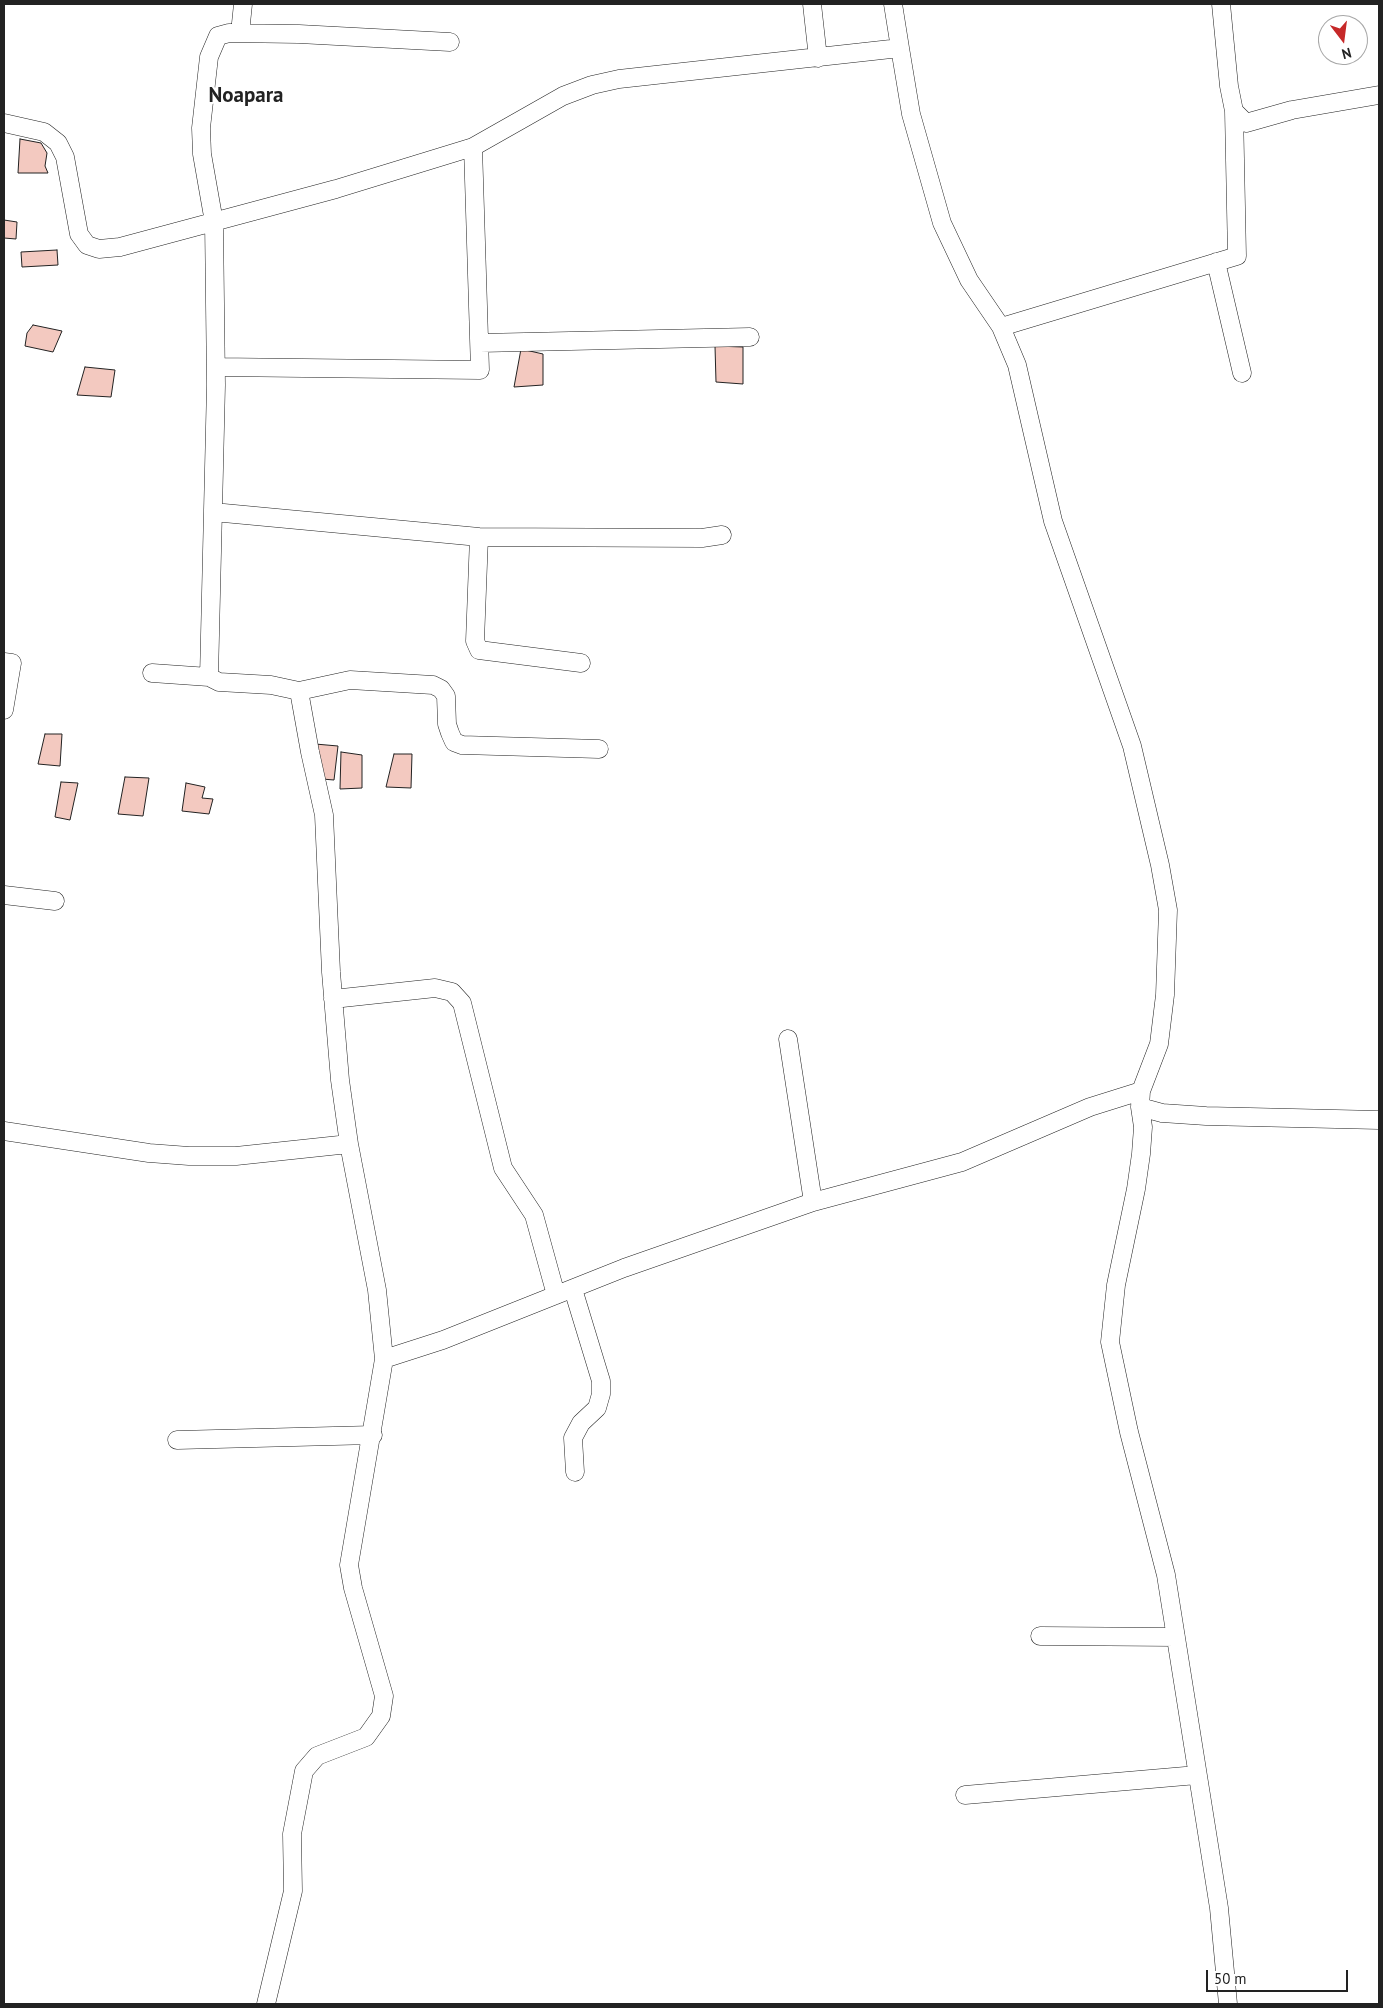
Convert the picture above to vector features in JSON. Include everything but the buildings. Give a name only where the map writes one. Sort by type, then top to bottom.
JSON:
[{"type":"street","points":[[240,33],[243,4]]},
{"type":"street","points":[[812,4],[818,58]]},
{"type":"street","points":[[893,4],[911,114],[942,223],[969,280],[1001,327],[1017,365],[1053,521],[1132,746],[1160,865],[1168,910],[1165,994],[1159,1044],[1140,1099],[1141,1154],[1127,1238],[1116,1285],[1110,1342],[1135,1460],[1161,1551],[1219,1908],[1228,2004]]},
{"type":"street","points":[[1001,327],[1237,256],[1234,111],[1229,86],[1221,4]]},
{"type":"street","points":[[209,678],[216,367],[214,222],[202,154],[201,136],[208,58],[218,36],[240,33],[450,42]]},
{"type":"street","points":[[4,123],[44,132],[58,143],[65,157],[79,234],[87,245],[99,249],[120,247],[336,189],[473,147],[563,96],[592,85],[619,79],[900,48]]},
{"type":"street","points":[[1234,111],[1246,123],[1292,110],[1379,94]]},
{"type":"street","points":[[216,367],[480,370],[473,147]]},
{"type":"street","points":[[1216,262],[1242,373]]},
{"type":"street","points":[[480,343],[750,337]]},
{"type":"street","points":[[213,512],[478,537],[702,538],[722,535]]},
{"type":"street","points":[[478,537],[475,641],[479,650],[581,663]]},
{"type":"street","points":[[4,662],[12,663],[4,710]]},
{"type":"street","points":[[152,673],[209,678],[219,682],[271,685],[299,691],[350,680],[433,685],[441,689],[446,696],[447,724],[454,742],[462,745],[599,749]]},
{"type":"street","points":[[266,2004],[293,1891],[292,1834],[299,1789],[304,1772],[317,1756],[366,1737],[381,1716],[384,1696],[353,1588],[349,1565],[384,1359],[377,1290],[349,1144],[340,1080],[333,999],[324,815],[299,691]]},
{"type":"street","points":[[4,895],[55,901]]},
{"type":"street","points":[[333,999],[435,988],[452,992],[462,1003],[503,1168],[534,1214],[556,1295]]},
{"type":"street","points":[[788,1039],[814,1202]]},
{"type":"street","points":[[384,1359],[443,1340],[624,1268],[814,1202],[962,1162],[1090,1107],[1140,1099],[1162,1113],[1206,1116],[1379,1120]]},
{"type":"street","points":[[4,1130],[149,1153],[189,1156],[236,1156],[349,1144]]},
{"type":"street","points":[[573,1289],[601,1382],[601,1394],[597,1408],[581,1423],[573,1438],[575,1472]]},
{"type":"street","points":[[177,1440],[372,1435]]},
{"type":"street","points":[[1040,1636],[1176,1637]]},
{"type":"street","points":[[964,1795],[1197,1775]]},
{"type":"district","name":"Noapara","points":[[246,96]]}]
